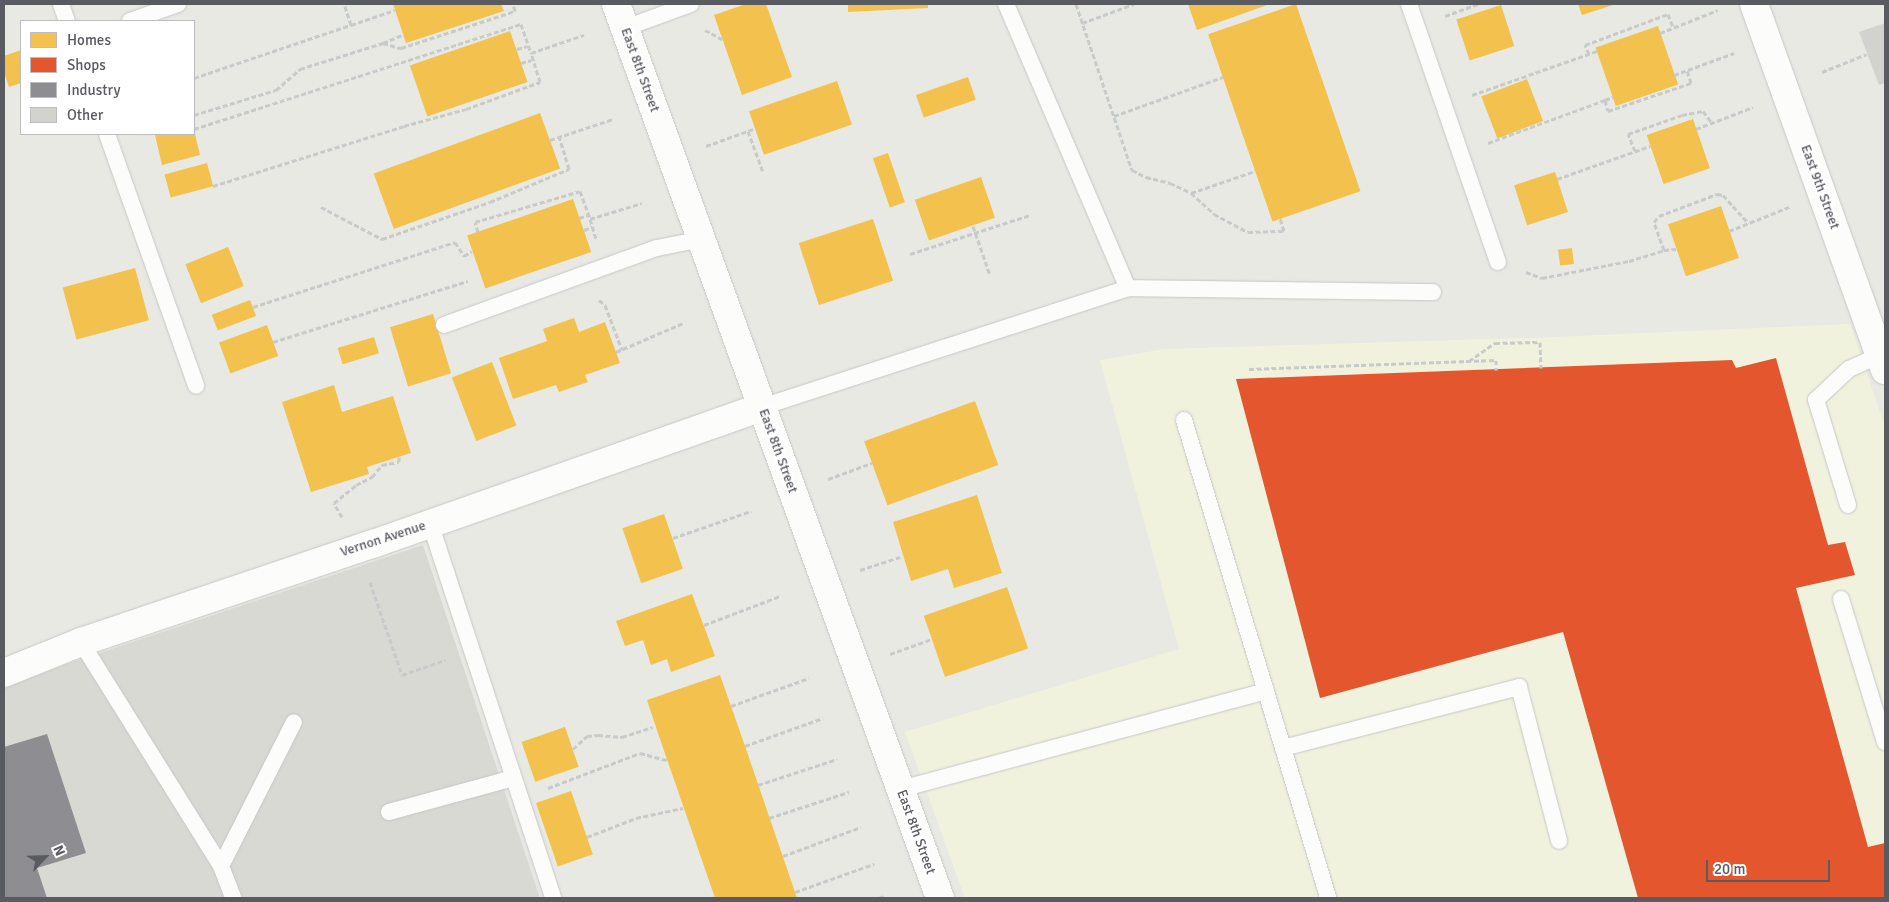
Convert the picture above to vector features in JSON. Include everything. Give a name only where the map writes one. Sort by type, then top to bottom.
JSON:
[{"type":"street","name":"East 9th Street","points":[[1754,4],[1882,362]]},
{"type":"street","name":"East 8th Street","points":[[621,16],[940,898]]},
{"type":"street","name":"Vernon Avenue","points":[[4,673],[81,642],[762,407]]},
{"type":"lane","points":[[61,4],[67,20]]},
{"type":"lane","points":[[133,20],[178,4]]},
{"type":"lane","points":[[621,16],[691,4]]},
{"type":"lane","points":[[1006,4],[1128,288]]},
{"type":"lane","points":[[1409,4],[1498,262]]},
{"type":"lane","points":[[107,135],[196,386]]},
{"type":"lane","points":[[444,325],[657,248],[702,239]]},
{"type":"lane","points":[[762,407],[1128,288],[1433,292]]},
{"type":"lane","points":[[1848,505],[1816,400],[1849,369],[1882,362]]},
{"type":"lane","points":[[1184,420],[1328,898]]},
{"type":"lane","points":[[430,523],[553,898]]},
{"type":"lane","points":[[1841,598],[1885,742]]},
{"type":"lane","points":[[81,642],[221,866],[233,898]]},
{"type":"lane","points":[[1283,748],[1519,687],[1559,841]]},
{"type":"lane","points":[[901,789],[1266,691]]},
{"type":"lane","points":[[221,866],[294,722]]},
{"type":"lane","points":[[389,812],[513,778]]},
{"type":"path","points":[[344,4],[351,25]]},
{"type":"path","points":[[383,43],[401,48],[515,11],[513,4]]},
{"type":"path","points":[[1076,4],[1132,170],[1146,177],[1170,183],[1191,194],[1214,214],[1248,232],[1284,231],[1280,218]]},
{"type":"path","points":[[1082,23],[1134,4]]},
{"type":"path","points":[[1660,32],[1721,9]]},
{"type":"path","points":[[195,78],[395,10]]},
{"type":"path","points":[[1589,54],[1586,45],[1668,14],[1673,27]]},
{"type":"path","points":[[195,129],[521,24],[540,82],[466,109],[404,126],[213,186]]},
{"type":"path","points":[[195,115],[276,90],[300,70],[383,43],[404,34]]},
{"type":"path","points":[[530,53],[584,35]]},
{"type":"path","points":[[517,49],[528,46]]},
{"type":"path","points":[[1444,105],[1597,51]]},
{"type":"path","points":[[1674,75],[1737,52]]},
{"type":"path","points":[[1822,72],[1867,54]]},
{"type":"path","points":[[521,63],[532,60]]},
{"type":"path","points":[[1605,100],[1608,111],[1691,83],[1687,70]]},
{"type":"path","points":[[1114,116],[1223,77]]},
{"type":"path","points":[[1460,154],[1613,98]]},
{"type":"path","points":[[1696,129],[1756,106]]},
{"type":"path","points":[[1635,151],[1628,134],[1703,110],[1712,123]]},
{"type":"path","points":[[550,140],[613,118]]},
{"type":"path","points":[[706,146],[756,128]]},
{"type":"path","points":[[748,131],[763,172]]},
{"type":"path","points":[[321,207],[382,239],[490,202],[569,169],[560,136]]},
{"type":"path","points":[[1557,179],[1650,146]]},
{"type":"path","points":[[1191,194],[1255,171]]},
{"type":"path","points":[[478,232],[475,222],[580,191],[590,220],[642,203]]},
{"type":"path","points":[[1664,250],[1654,222],[1660,216],[1718,194],[1723,195],[1748,223]]},
{"type":"path","points":[[1729,231],[1792,206]]},
{"type":"path","points":[[579,218],[588,215]]},
{"type":"path","points":[[910,254],[1030,215]]},
{"type":"path","points":[[584,230],[592,226]]},
{"type":"path","points":[[973,226],[990,275]]},
{"type":"path","points":[[253,307],[455,242],[464,256],[472,251]]},
{"type":"path","points":[[1498,262],[1542,278],[1629,261],[1664,250],[1676,249]]},
{"type":"path","points":[[570,279],[605,305],[622,350]]},
{"type":"path","points":[[616,352],[684,323]]},
{"type":"path","points":[[1468,361],[1495,342],[1540,342],[1541,368]]},
{"type":"path","points":[[1249,369],[1496,360],[1496,370]]},
{"type":"path","points":[[399,457],[399,462],[382,465],[372,477],[356,485],[334,503],[358,547],[402,675],[472,651]]},
{"type":"path","points":[[828,479],[872,463]]},
{"type":"path","points":[[673,538],[750,511]]},
{"type":"path","points":[[860,570],[903,556]]},
{"type":"path","points":[[704,625],[780,596]]},
{"type":"path","points":[[889,654],[932,639]]},
{"type":"path","points":[[731,706],[809,678]]},
{"type":"path","points":[[745,746],[823,718]]},
{"type":"path","points":[[573,749],[587,736],[622,737],[652,727]]},
{"type":"path","points":[[520,799],[640,753],[667,760]]},
{"type":"path","points":[[758,785],[837,759]]},
{"type":"path","points":[[769,818],[848,792]]},
{"type":"path","points":[[587,837],[636,818],[684,808]]},
{"type":"path","points":[[783,856],[861,827]]},
{"type":"path","points":[[795,892],[874,864]]},
{"type":"path","points":[[879,898],[884,896]]},
{"type":"shaded area","points":[[1850,324],[1885,427],[1885,898],[965,898],[905,732],[1179,649],[1100,360],[1165,349],[1556,337]]},
{"type":"shaded area","points":[[423,545],[540,898],[4,898],[4,685]]},
{"type":"building: Homes","points":[[393,4],[501,4],[504,11],[406,43]]},
{"type":"building: Homes","points":[[746,4],[766,4],[792,77],[742,95],[714,15]]},
{"type":"building: Homes","points":[[848,4],[928,4],[928,8],[848,12]]},
{"type":"building: Homes","points":[[1188,4],[1270,4],[1197,30]]},
{"type":"building: Homes","points":[[1296,4],[1360,191],[1273,221],[1208,34]]},
{"type":"building: Homes","points":[[1578,4],[1616,4],[1582,15]]},
{"type":"building: Homes","points":[[1501,5],[1514,46],[1470,60],[1456,20]]},
{"type":"building: Homes","points":[[1658,26],[1678,85],[1616,106],[1596,47]]},
{"type":"building: Homes","points":[[510,31],[528,82],[427,117],[410,66]]},
{"type":"building: Homes","points":[[20,50],[20,83],[9,87],[4,72],[4,56]]},
{"type":"building: Homes","points":[[968,77],[976,100],[924,118],[916,95]]},
{"type":"building: Homes","points":[[1527,79],[1543,121],[1497,139],[1481,97]]},
{"type":"building: Homes","points":[[837,81],[852,124],[764,155],[749,111]]},
{"type":"building: Homes","points":[[540,113],[560,168],[394,229],[374,174]]},
{"type":"building: Homes","points":[[1693,119],[1710,168],[1664,184],[1647,135]]},
{"type":"building: Homes","points":[[195,134],[200,155],[162,165],[155,135]]},
{"type":"building: Homes","points":[[888,153],[905,202],[890,207],[873,158]]},
{"type":"building: Homes","points":[[207,163],[213,186],[171,198],[164,174]]},
{"type":"building: Homes","points":[[1555,172],[1568,212],[1527,225],[1514,185]]},
{"type":"building: Homes","points":[[981,177],[995,218],[929,240],[915,200]]},
{"type":"building: Homes","points":[[573,199],[591,252],[485,288],[467,235]]},
{"type":"building: Homes","points":[[1721,206],[1739,258],[1686,276],[1668,224]]},
{"type":"building: Homes","points":[[873,219],[893,281],[819,305],[799,243]]},
{"type":"building: Homes","points":[[228,247],[244,286],[201,303],[185,264]]},
{"type":"building: Homes","points":[[1572,248],[1574,264],[1560,266],[1558,250]]},
{"type":"building: Homes","points":[[135,268],[149,320],[77,340],[63,287]]},
{"type":"building: Homes","points":[[250,300],[256,316],[218,331],[212,315]]},
{"type":"building: Homes","points":[[433,314],[451,373],[408,386],[390,327]]},
{"type":"building: Homes","points":[[574,318],[579,332],[605,322],[620,363],[585,375],[588,382],[559,392],[556,385],[513,399],[499,358],[547,341],[543,329]]},
{"type":"building: Homes","points":[[267,325],[278,356],[230,373],[219,342]]},
{"type":"building: Homes","points":[[374,337],[379,353],[343,364],[338,348]]},
{"type":"building: Homes","points":[[492,362],[516,425],[476,441],[452,377]]},
{"type":"building: Homes","points":[[334,385],[342,412],[393,396],[411,453],[367,467],[369,474],[311,492],[282,402]]},
{"type":"building: Homes","points":[[975,401],[998,465],[887,505],[864,441]]},
{"type":"building: Homes","points":[[977,495],[1002,573],[954,588],[948,569],[911,581],[893,522]]},
{"type":"building: Homes","points":[[664,514],[683,569],[641,583],[622,528]]},
{"type":"building: Homes","points":[[1007,587],[1028,648],[945,677],[924,616]]},
{"type":"building: Homes","points":[[692,594],[715,656],[671,672],[667,659],[651,665],[643,640],[625,646],[616,621]]},
{"type":"building: Homes","points":[[720,675],[797,898],[715,898],[660,739],[647,700]]},
{"type":"building: Homes","points":[[565,727],[579,767],[535,782],[522,742]]},
{"type":"building: Homes","points":[[571,791],[593,854],[558,866],[536,803]]},
{"type":"building: Shops","points":[[1776,358],[1828,545],[1845,542],[1855,575],[1796,588],[1868,847],[1885,843],[1885,898],[1638,898],[1563,632],[1320,698],[1236,379],[1732,360],[1736,368]]},
{"type":"building: Industry","points":[[47,734],[86,853],[37,868],[47,898],[4,898],[4,747]]},
{"type":"building: Other","points":[[1885,23],[1885,83],[1879,85],[1859,32]]}]
